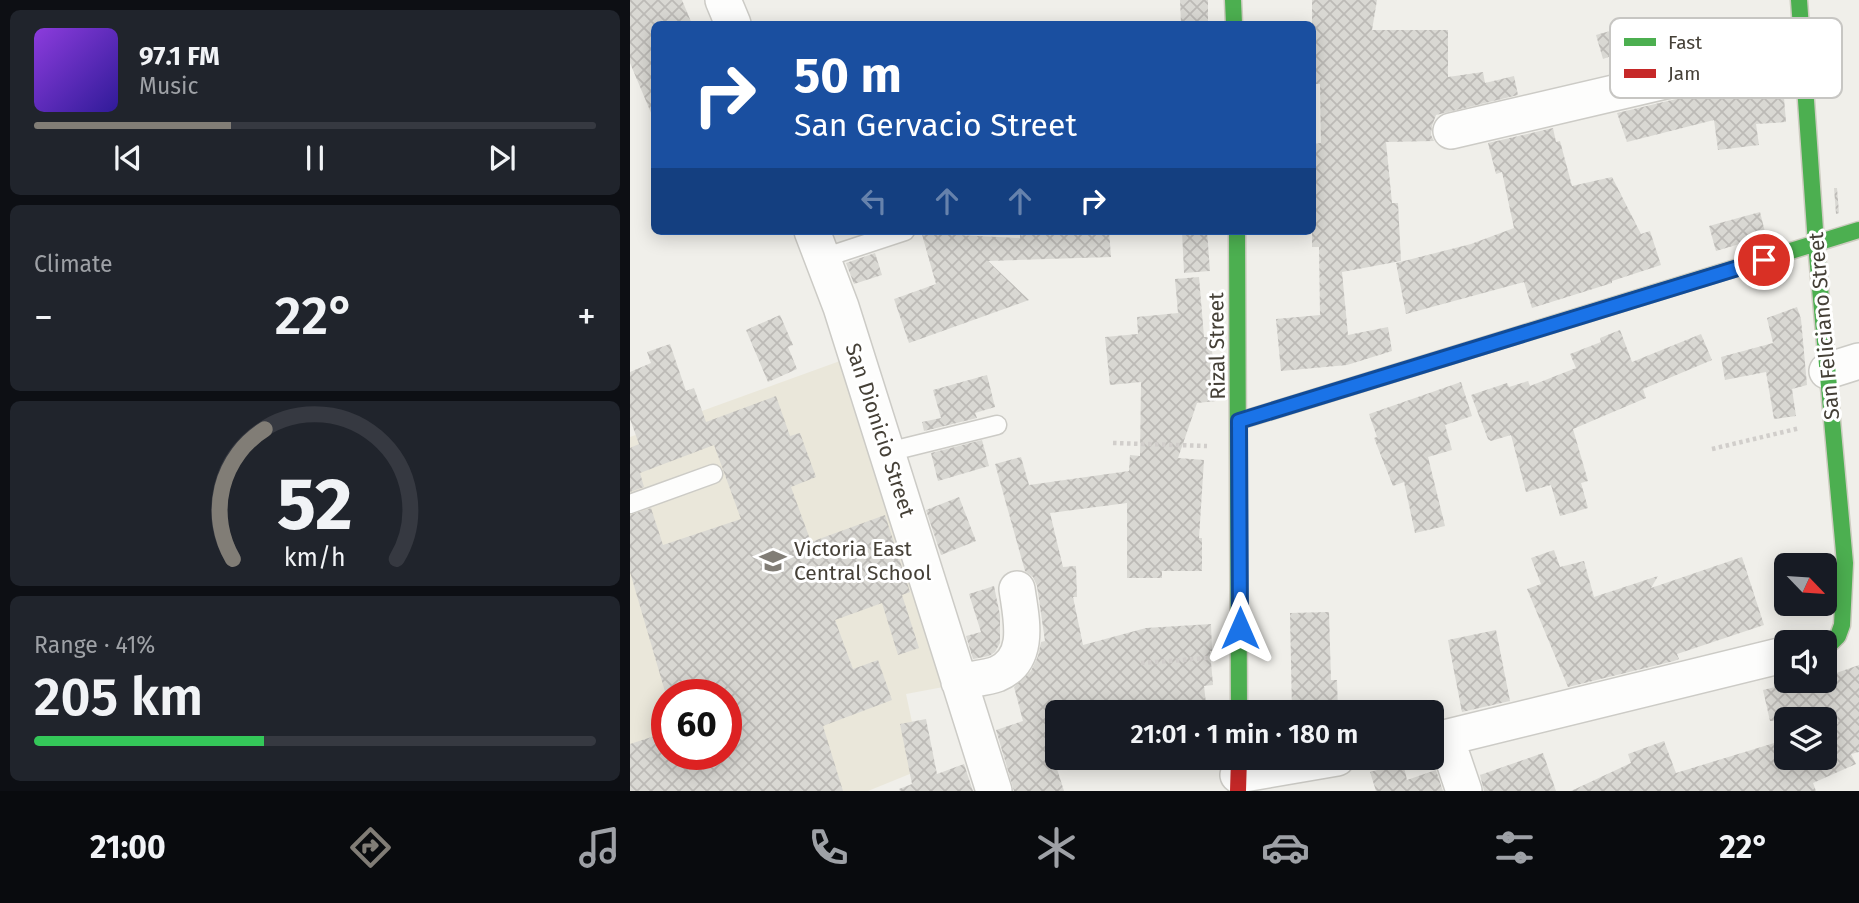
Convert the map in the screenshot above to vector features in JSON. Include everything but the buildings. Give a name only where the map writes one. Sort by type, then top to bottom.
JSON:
[{"type":"street","points":[[723,0],[732,21]]},
{"type":"street","points":[[1233,0],[1234,21]]},
{"type":"street","name":"San Feliciano Street","points":[[1799,0],[1800,18]]},
{"type":"street","points":[[1451,131],[1610,94]]},
{"type":"street","name":"San Feliciano Street","points":[[1806,98],[1816,244],[1843,366],[1832,421],[1852,561],[1842,625],[1837,637]]},
{"type":"street","points":[[1239,421],[1859,230]]},
{"type":"street","name":"Rizal Street","points":[[1237,235],[1240,700]]},
{"type":"street","name":"San Dionicio Street","points":[[817,244],[841,307],[888,452],[994,791]]},
{"type":"street","points":[[959,682],[998,673],[1013,663],[1020,650],[1023,632],[1017,589]]},
{"type":"street","points":[[1444,738],[1774,657]]},
{"type":"street","points":[[1444,749],[1464,791]]},
{"type":"street","points":[[1238,775],[1267,770]]},
{"type":"lane","points":[[817,244],[878,235]]},
{"type":"lane","points":[[888,452],[997,425]]},
{"type":"lane","points":[[630,504],[713,474]]},
{"type":"path","points":[[1712,449],[1832,421]]},
{"type":"path","points":[[1113,443],[1239,447]]},
{"type":"path","points":[[1141,663],[1240,655]]},
{"type":"shaded area","name":"Victoria East Central School","points":[[851,357],[954,685],[906,694],[922,769],[868,791],[630,791],[630,437]]},
{"type":"traffic: fast","points":[[1233,0],[1234,21]]},
{"type":"traffic: fast","points":[[1799,0],[1800,18]]},
{"type":"traffic: fast","points":[[1806,98],[1816,244],[1845,563],[1842,625],[1837,637]]},
{"type":"traffic: fast","points":[[1239,421],[1859,230]]},
{"type":"traffic: fast","points":[[1237,235],[1239,700]]},
{"type":"traffic: jam","points":[[1238,791],[1239,770]]},
{"type":"place","name":"Victoria East Central School","points":[[773,561]]},
{"type":"route","points":[[1240,628],[1239,421],[1764,260]]}]
